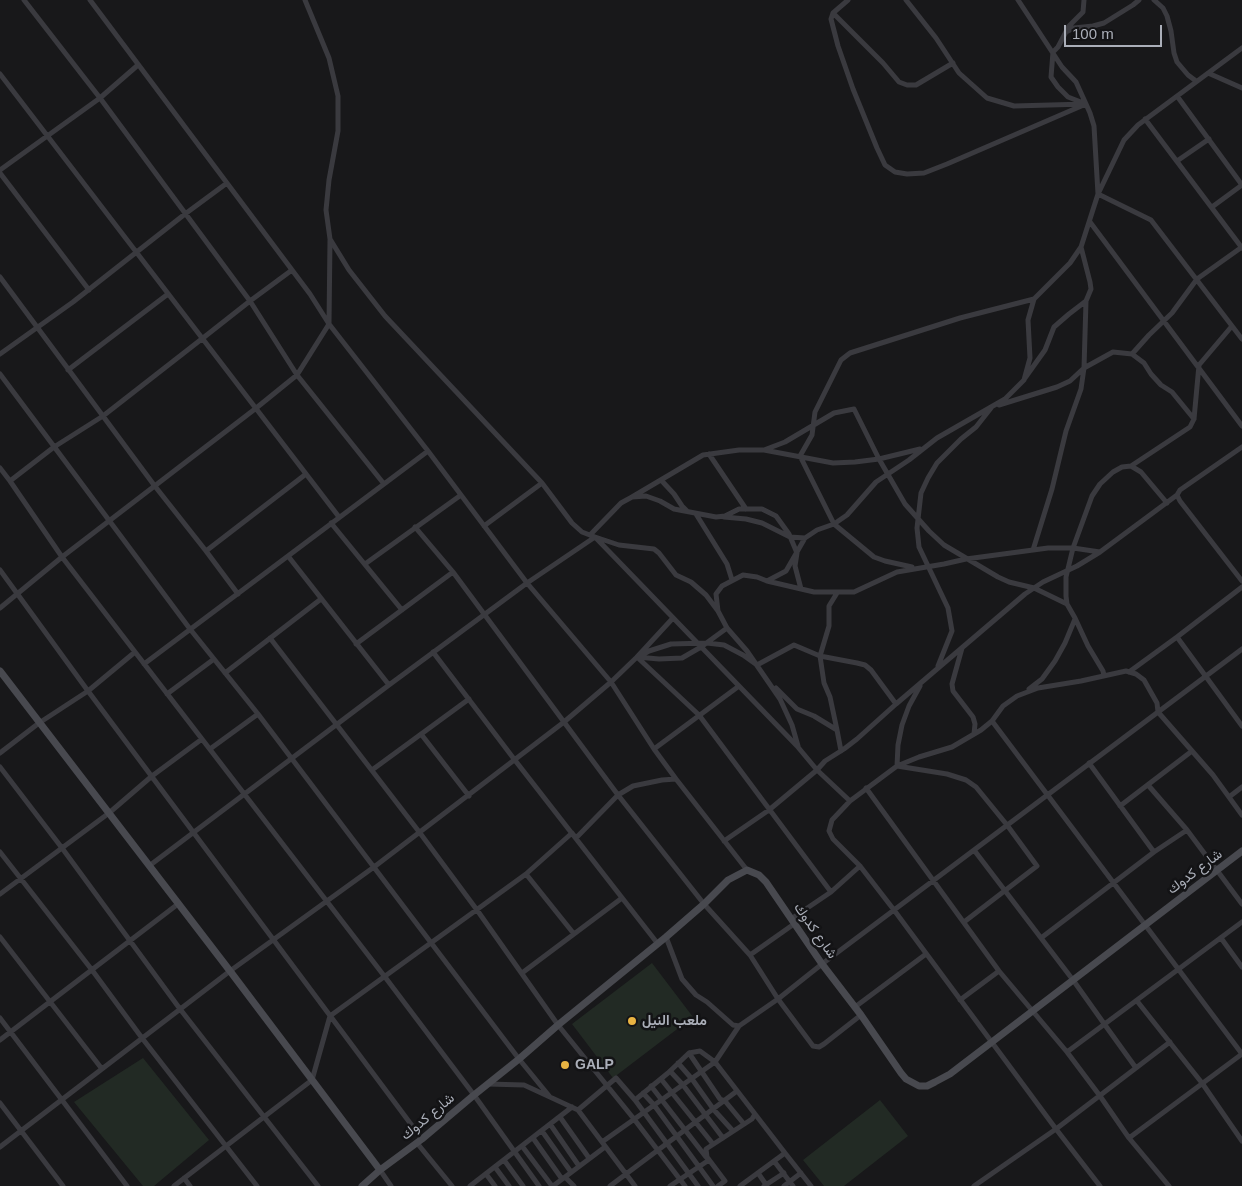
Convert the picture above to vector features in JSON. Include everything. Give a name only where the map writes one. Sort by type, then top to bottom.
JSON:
[{"type":"street","points":[[24,0],[100,98],[250,301],[297,375],[384,484]]},
{"type":"street","points":[[90,0],[310,294],[329,324],[428,451],[527,583],[611,682],[676,779],[747,870]]},
{"type":"street","points":[[0,608],[109,520],[297,375],[329,324],[330,239],[326,210],[329,180],[338,131],[338,96],[329,58],[305,0]]},
{"type":"street","points":[[848,0],[833,13],[831,19],[838,46],[853,89],[885,165],[895,172],[907,174],[924,173],[1086,104]]},
{"type":"street","points":[[906,0],[936,38],[959,73],[987,98],[1014,106],[1086,104]]},
{"type":"street","points":[[1018,0],[1062,67],[1076,82],[1086,104],[1094,126],[1098,194]]},
{"type":"street","points":[[1084,0],[1083,12],[1069,26],[1058,47],[1053,52],[1051,77],[1068,97],[1086,104]]},
{"type":"street","points":[[1066,32],[1074,28],[1104,23],[1139,0]]},
{"type":"street","points":[[1154,0],[1160,5],[1166,16],[1177,62],[1196,81]]},
{"type":"street","points":[[833,13],[883,63],[899,82],[906,85],[916,85],[953,63]]},
{"type":"street","points":[[1024,380],[1030,358],[1028,320],[1034,299],[1070,263],[1081,248],[1098,194],[1124,140],[1138,124],[1242,48]]},
{"type":"street","points":[[89,290],[0,171],[100,98],[138,65]]},
{"type":"street","points":[[1208,73],[1242,88]]},
{"type":"street","points":[[0,74],[339,517]]},
{"type":"street","points":[[1177,96],[1242,185],[1212,207]]},
{"type":"street","points":[[1132,354],[1148,335],[1172,313],[1196,279],[1242,248],[1145,119]]},
{"type":"street","points":[[1177,161],[1209,139]]},
{"type":"street","points":[[0,354],[89,290],[227,183]]},
{"type":"street","points":[[1098,194],[1151,220],[1242,339]]},
{"type":"street","points":[[1090,222],[1242,426]]},
{"type":"street","points":[[330,239],[349,270],[385,316],[542,483],[572,523],[582,532],[592,536],[620,544],[654,549],[676,575],[691,582],[706,595],[718,611],[727,628],[747,651],[780,699],[792,724],[799,748]]},
{"type":"street","points":[[1033,550],[1052,489],[1066,430],[1081,389],[1084,368],[1086,301],[1090,290],[1090,282],[1081,248]]},
{"type":"street","points":[[10,481],[54,447],[103,416],[292,270]]},
{"type":"street","points":[[0,277],[154,485],[238,594]]},
{"type":"street","points":[[68,370],[168,294]]},
{"type":"street","points":[[800,456],[812,435],[815,412],[836,368],[841,360],[850,353],[960,318],[1034,299]]},
{"type":"street","points":[[768,581],[786,571],[805,538],[817,530],[834,524],[847,515],[876,482],[937,438],[1006,399],[1024,380],[1045,350],[1054,327],[1086,301]]},
{"type":"street","points":[[1104,676],[1067,604],[1066,596],[1066,577],[1073,548],[1092,496],[1100,484],[1113,472],[1122,467],[1131,466],[1190,427],[1194,419],[1200,365],[1232,326]]},
{"type":"street","points":[[937,669],[952,631],[948,608],[919,547],[917,528],[921,493],[937,463],[976,427],[992,407],[1057,387],[1070,381],[1084,368],[1113,352],[1132,354],[1144,363],[1151,374],[1161,385],[1172,392],[1194,419]]},
{"type":"street","points":[[0,374],[190,629],[258,714],[519,1059],[550,1097]]},
{"type":"street","points":[[764,450],[785,442],[834,413],[854,408],[879,459],[905,504],[918,520],[944,545],[998,577],[1009,582],[1034,588],[1067,604]]},
{"type":"street","points":[[724,841],[768,810],[817,770],[825,761],[857,740],[1017,600],[1034,588],[1100,552],[1167,503],[1180,490],[1242,447]]},
{"type":"street","points":[[150,866],[291,758],[592,536],[621,503],[703,455],[739,450],[764,450],[834,462],[855,462],[879,459],[923,449]]},
{"type":"street","points":[[144,664],[428,451]]},
{"type":"street","points":[[710,454],[746,509]]},
{"type":"street","points":[[800,456],[834,524],[874,557],[915,568]]},
{"type":"street","points":[[1131,466],[1141,472],[1167,503]]},
{"type":"street","points":[[0,468],[62,557],[385,977],[474,1095],[539,1186]]},
{"type":"street","points":[[206,551],[306,474]]},
{"type":"street","points":[[661,480],[688,512]]},
{"type":"street","points":[[484,526],[542,483]]},
{"type":"street","points":[[365,564],[461,495]]},
{"type":"street","points":[[1177,495],[1242,581]]},
{"type":"street","points":[[632,497],[646,496],[660,500],[674,509],[716,517],[739,509],[762,509],[776,516],[790,536],[797,553],[795,566],[801,589]]},
{"type":"street","points":[[696,514],[727,564],[732,580]]},
{"type":"street","points":[[721,516],[762,523],[790,536],[805,538]]},
{"type":"street","points":[[332,523],[402,610]]},
{"type":"street","points":[[415,527],[453,572],[618,795],[704,904],[750,956],[778,999],[813,1046],[819,1047],[824,1044],[861,1015]]},
{"type":"street","points":[[592,536],[700,645],[799,748],[817,770],[850,801]]},
{"type":"street","points":[[718,611],[716,594],[722,586],[743,575],[814,592],[854,592],[897,572],[966,559],[1048,548],[1073,548],[1100,552]]},
{"type":"street","points":[[288,556],[389,685]]},
{"type":"street","points":[[0,570],[330,1016],[452,1186]]},
{"type":"street","points":[[356,644],[453,572]]},
{"type":"street","points":[[1129,672],[1242,587]]},
{"type":"street","points":[[836,593],[829,606],[829,626],[820,656],[824,684],[830,697],[841,751]]},
{"type":"street","points":[[225,673],[321,599]]},
{"type":"street","points":[[0,1147],[230,971],[374,867],[564,722],[611,682],[673,618]]},
{"type":"street","points":[[1075,618],[1065,643],[1042,679],[1003,706],[992,721],[974,734],[952,747],[897,766],[866,788],[832,820],[829,832],[833,839],[860,866],[894,910],[1056,1130],[1100,1186]]},
{"type":"street","points":[[637,657],[671,644],[700,645],[707,643],[727,628]]},
{"type":"street","points":[[1177,637],[1242,726]]},
{"type":"street","points":[[270,638],[420,832],[558,1025],[685,1186]]},
{"type":"street","points":[[707,643],[724,645],[757,665]]},
{"type":"street","points":[[637,657],[659,659],[682,658],[700,645]]},
{"type":"street","points":[[757,665],[794,645],[820,656],[857,662],[871,670],[896,704]]},
{"type":"street","points":[[962,648],[952,684],[954,690],[973,717],[975,724],[974,734]]},
{"type":"street","points":[[522,1146],[552,1186],[572,1172],[634,1119],[715,1062],[739,1026],[778,999],[1240,650],[1242,659]]},
{"type":"street","points":[[0,753],[88,691],[135,652]]},
{"type":"street","points":[[433,652],[658,944]]},
{"type":"street","points":[[637,657],[699,715],[831,892]]},
{"type":"street","points":[[167,694],[214,659]]},
{"type":"street","points":[[0,671],[230,971],[391,1186]]},
{"type":"street","points":[[1017,696],[1038,688],[1064,685],[1126,671],[1136,674],[1144,680],[1157,702],[1158,712],[1213,775],[1242,815]]},
{"type":"street","points":[[766,678],[797,709],[814,716],[836,730]]},
{"type":"street","points":[[897,766],[898,745],[902,725],[914,697],[924,680]]},
{"type":"street","points":[[654,748],[739,686]]},
{"type":"street","points":[[372,770],[469,699]]},
{"type":"street","points":[[210,749],[258,714]]},
{"type":"street","points":[[992,721],[1242,1054],[1129,1138]]},
{"type":"street","points":[[421,734],[469,796]]},
{"type":"street","points":[[0,894],[109,813],[152,776],[202,739]]},
{"type":"street","points":[[1120,806],[1192,752]]},
{"type":"street","points":[[1090,763],[1154,852]]},
{"type":"street","points":[[897,766],[947,774],[966,780],[976,786],[1037,866],[964,922]]},
{"type":"street","points":[[0,767],[180,1009],[318,1186]]},
{"type":"street","points":[[576,838],[618,795],[633,786],[676,779]]},
{"type":"street","points":[[1148,785],[1187,830],[1242,904]]},
{"type":"street","points":[[1229,797],[1242,787]]},
{"type":"street","points":[[866,788],[999,971],[1067,1052],[1129,1138],[1169,1186]]},
{"type":"street","points":[[1041,938],[1154,852],[1187,830]]},
{"type":"street","points":[[174,1186],[312,1080],[330,1016],[526,874],[572,834],[576,838]]},
{"type":"street","points":[[974,850],[1074,980],[1136,1068]]},
{"type":"street","points":[[0,852],[257,1186]]},
{"type":"street","name":"شارع كدوك","points":[[362,1186],[380,1170],[420,1141],[658,944],[704,904],[728,880],[747,870],[759,875],[766,882],[792,922],[906,1079],[919,1086],[927,1086],[950,1074],[1242,852]]},
{"type":"street","points":[[750,956],[831,892],[860,866]]},
{"type":"street","points":[[526,874],[574,934]]},
{"type":"street","points":[[522,973],[622,898]]},
{"type":"street","points":[[0,1040],[178,904]]},
{"type":"street","points":[[1067,1052],[1242,922]]},
{"type":"street","points":[[0,937],[102,1069]]},
{"type":"street","points":[[666,937],[682,979],[696,995],[707,1002],[732,1025],[739,1026]]},
{"type":"street","points":[[1221,938],[1242,967]]},
{"type":"street","points":[[855,1007],[926,954]]},
{"type":"street","points":[[960,1000],[999,971]]},
{"type":"street","points":[[1137,1001],[1202,1083],[1242,1141]]},
{"type":"street","points":[[0,1018],[127,1186]]},
{"type":"street","points":[[974,1186],[1056,1130],[1170,1042]]},
{"type":"street","points":[[635,1100],[689,1053],[700,1051],[715,1062],[811,1186]]},
{"type":"street","points":[[689,1053],[720,1099],[725,1101],[744,1124]]},
{"type":"street","points":[[678,1063],[714,1110],[733,1131]]},
{"type":"street","points":[[670,1071],[683,1085],[723,1138]]},
{"type":"street","points":[[470,1186],[478,1184],[486,1174],[550,1124],[616,1078],[635,1100],[698,1186]]},
{"type":"street","points":[[661,1079],[713,1144]]},
{"type":"street","points":[[488,1084],[524,1085],[575,1108],[635,1186]]},
{"type":"street","points":[[651,1086],[727,1183],[718,1186]]},
{"type":"street","points":[[614,1185],[737,1091]]},
{"type":"street","points":[[643,1093],[714,1186]]},
{"type":"street","points":[[0,1103],[63,1186]]},
{"type":"street","points":[[708,1159],[706,1149],[744,1124],[755,1114]]},
{"type":"street","points":[[560,1117],[589,1158]]},
{"type":"street","points":[[550,1124],[579,1166]]},
{"type":"street","points":[[542,1131],[572,1172]]},
{"type":"street","points":[[533,1138],[563,1178],[574,1186]]},
{"type":"street","points":[[741,1186],[785,1153]]},
{"type":"street","points":[[670,1186],[708,1159]]},
{"type":"street","points":[[504,1160],[523,1186]]},
{"type":"street","points":[[774,1161],[791,1184]]},
{"type":"street","points":[[495,1167],[509,1186]]},
{"type":"street","points":[[758,1173],[766,1185],[784,1173]]},
{"type":"street","points":[[784,1186],[791,1184],[801,1173]]},
{"type":"street","points":[[486,1174],[495,1186]]},
{"type":"street","points":[[184,1178],[190,1186]]},
{"type":"shaded area","name":"ملعب النيل","points":[[652,963],[693,1017],[613,1078],[572,1024]]},
{"type":"shaded area","points":[[143,1058],[209,1140],[154,1186],[143,1186],[74,1102]]},
{"type":"shaded area","points":[[880,1100],[908,1136],[844,1186],[824,1186],[803,1160]]},
{"type":"place","name":"ملعب النيل","points":[[632,1021]]},
{"type":"place","name":"GALP","points":[[565,1065]]}]
